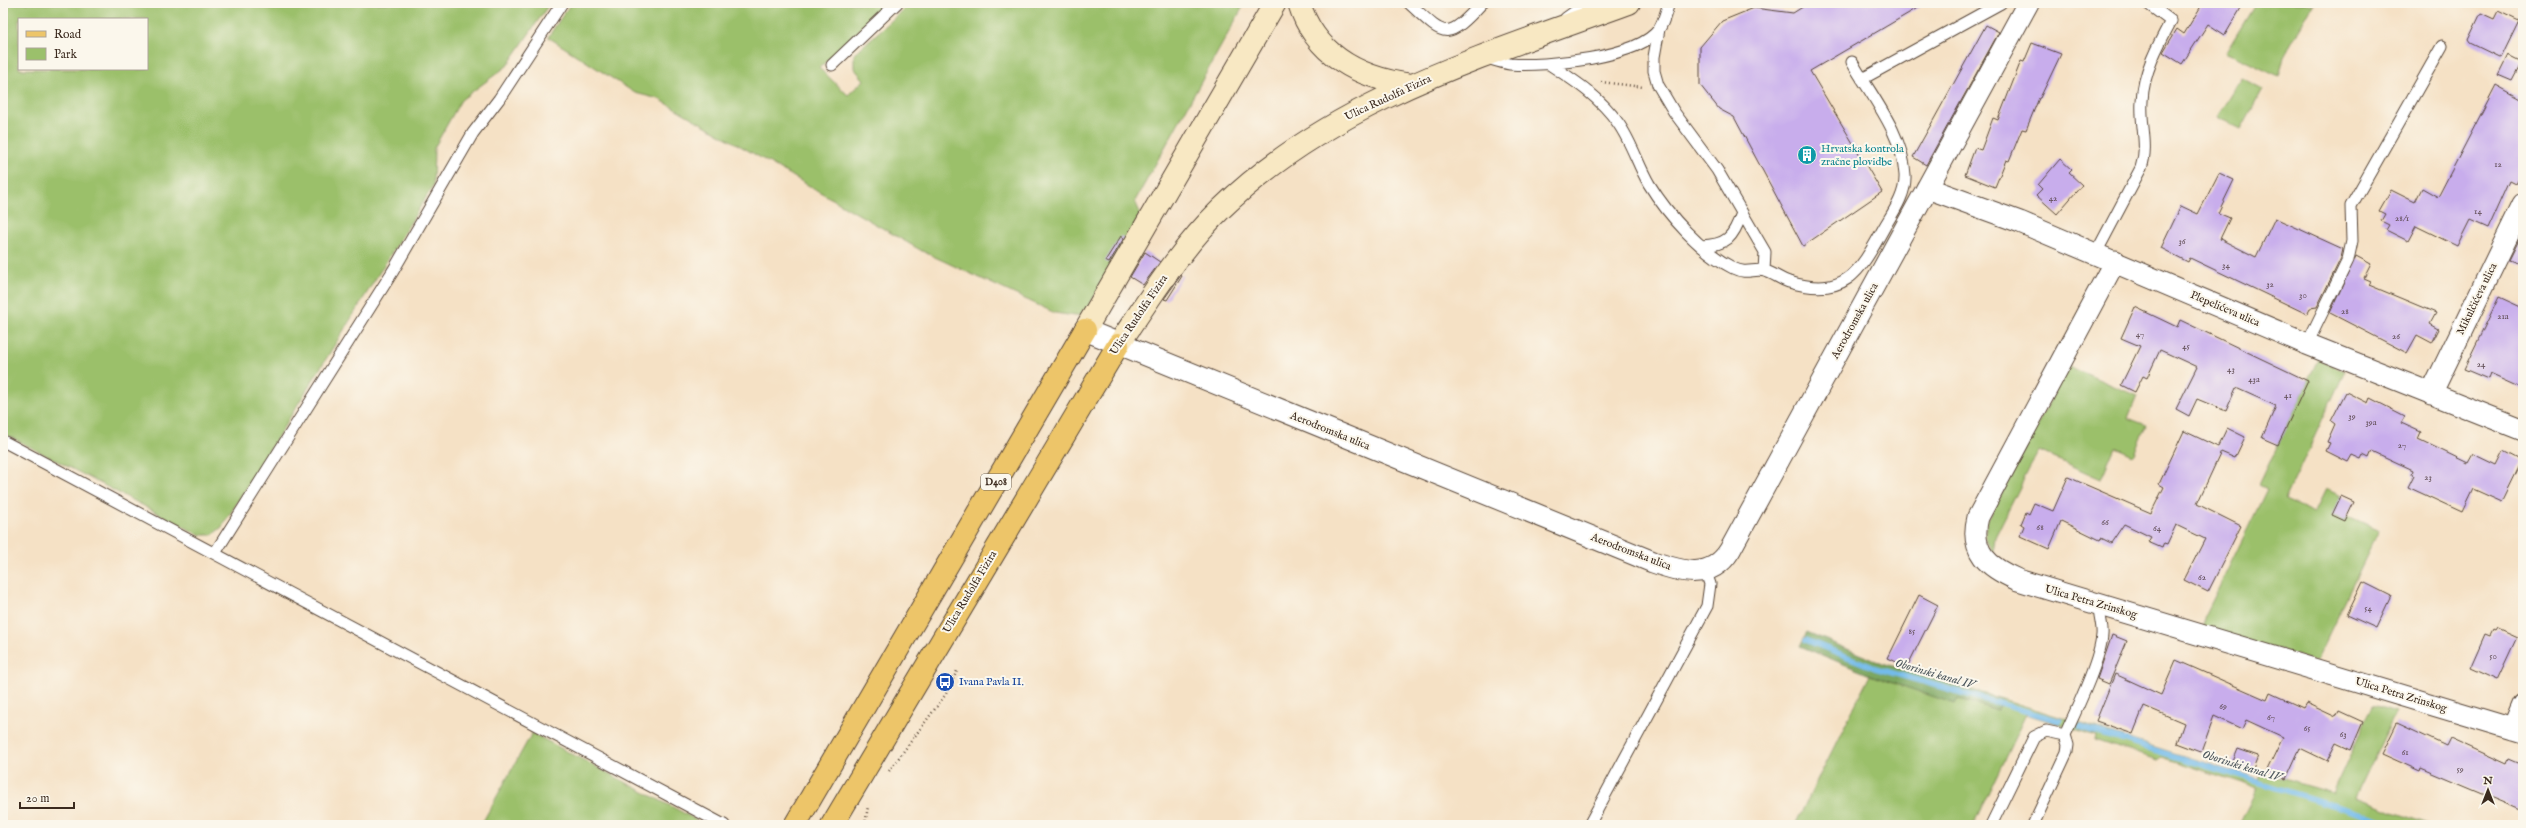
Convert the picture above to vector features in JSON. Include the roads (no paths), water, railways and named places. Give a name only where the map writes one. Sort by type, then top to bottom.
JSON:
[{"type":"main road","name":"D408","points":[[795,825],[1084,330]]},
{"type":"main road","name":"Ulica Rudolfa Fizira","points":[[832,825],[859,798],[1118,345]]},
{"type":"main road","points":[[848,825],[859,798]]},
{"type":"street","points":[[1084,330],[1275,3]]},
{"type":"street","points":[[1299,3],[1310,29],[1317,40],[1340,61],[1367,75],[1410,85]]},
{"type":"street","name":"Ulica Rudolfa Fizira","points":[[1118,345],[1177,258],[1222,208],[1276,163],[1325,129],[1410,85],[1542,34],[1629,3]]},
{"type":"street","name":"Aerodromska ulica","points":[[1084,330],[1653,562],[1682,570],[1706,570],[1715,567],[1730,550],[2028,3]]},
{"type":"street","name":"Plepelićeva ulica","points":[[1927,188],[2096,253],[2307,344],[2523,430]]},
{"type":"street","name":"Mikulčićeva ulica","points":[[2431,394],[2523,204]]},
{"type":"street","name":"Ulica Petra Zrinskog","points":[[2115,261],[1978,517],[1975,534],[1976,544],[1985,559],[2003,573],[2100,605],[2518,731]]},
{"type":"street","points":[[2518,731],[2523,705]]},
{"type":"lane","points":[[215,553],[389,277],[473,132],[499,99],[562,3]]},
{"type":"lane","points":[[832,65],[897,3]]},
{"type":"lane","points":[[1413,6],[1436,29],[1443,31],[1454,29],[1482,3]]},
{"type":"lane","points":[[1542,34],[1587,3]]},
{"type":"lane","points":[[1669,3],[1659,29],[1654,71],[1662,94],[1717,170],[1766,252],[1764,271]]},
{"type":"lane","points":[[1862,79],[2001,3]]},
{"type":"lane","points":[[2096,253],[2141,168],[2145,156],[2142,92],[2155,54],[2172,21],[2147,3]]},
{"type":"lane","points":[[1484,57],[1510,64],[1549,64],[1595,58],[1620,51],[1643,42],[1659,29]]},
{"type":"lane","points":[[2307,344],[2348,260],[2352,241],[2350,206],[2442,46]]},
{"type":"lane","points":[[1549,64],[1592,93],[1619,123],[1650,184],[1701,246],[1735,268],[1749,273],[1764,271],[1787,282],[1818,287],[1829,286],[1851,278],[1867,258],[1900,198],[1905,175],[1900,146],[1852,62]]},
{"type":"lane","points":[[1701,246],[1717,246],[1729,239],[1736,229],[1742,213]]},
{"type":"lane","points":[[3,441],[215,553],[282,591],[724,825]]},
{"type":"lane","points":[[1589,825],[1707,606],[1710,584],[1706,570]]},
{"type":"lane","points":[[2033,825],[2067,752],[2068,745],[2065,735],[2102,641],[2100,605]]},
{"type":"lane","points":[[1991,825],[2034,737],[2046,731],[2065,735]]},
{"type":"waterway","name":"Oborinski kanal IV","points":[[1806,640],[1875,668],[2060,721]]},
{"type":"waterway","name":"Oborinski kanal IV","points":[[2080,727],[2397,825]]},
{"type":"place","name":"Hrvatska kontrola zračne plovidbe","points":[[1807,155]]},
{"type":"place","name":"Ivana Pavla II.","points":[[945,682]]}]
